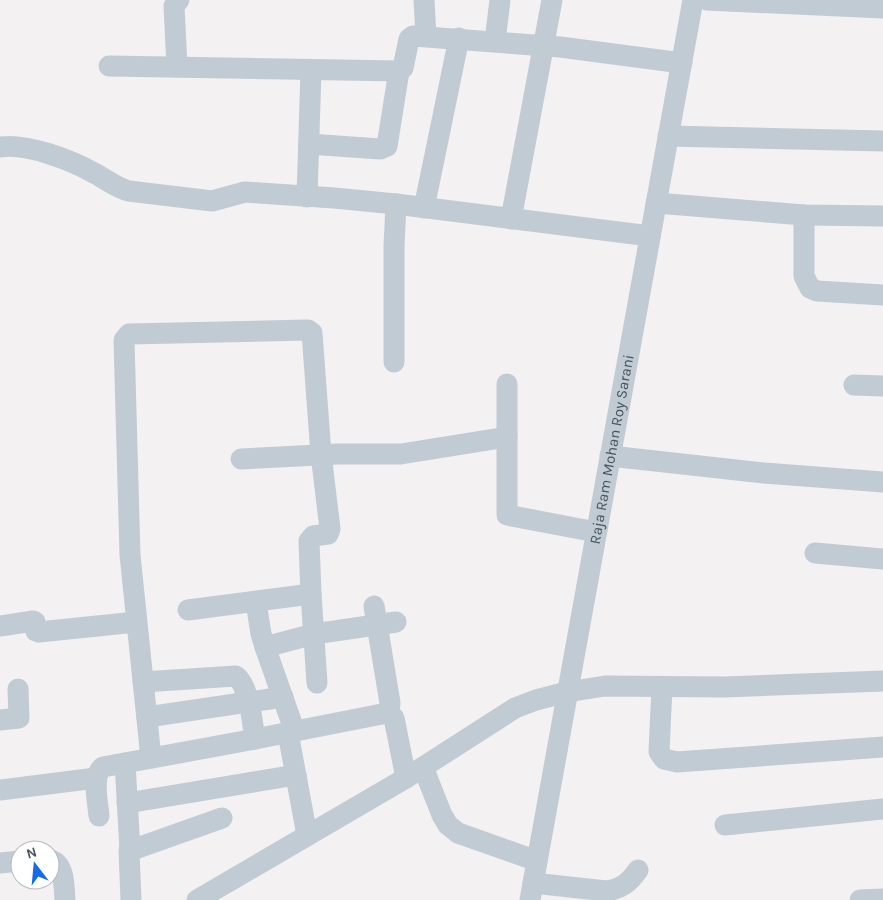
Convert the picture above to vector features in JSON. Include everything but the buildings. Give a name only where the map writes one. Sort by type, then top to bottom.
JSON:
[{"type":"street","points":[[177,67],[174,6],[175,2],[179,0]]},
{"type":"street","points":[[424,0],[426,36]]},
{"type":"street","points":[[495,41],[500,0]]},
{"type":"street","points":[[511,219],[552,0]]},
{"type":"street","name":"Raja Ram Mohan Roy Sarani","points":[[531,892],[693,0]]},
{"type":"street","points":[[706,0],[883,8]]},
{"type":"street","points":[[309,144],[370,149],[380,149],[387,146],[399,71],[403,68],[409,39],[413,36],[544,45],[682,63]]},
{"type":"street","points":[[424,208],[459,38]]},
{"type":"street","points":[[109,66],[399,71]]},
{"type":"street","points":[[307,197],[311,70]]},
{"type":"street","points":[[668,136],[883,140]]},
{"type":"street","points":[[0,148],[12,146],[55,155],[92,172],[118,188],[129,191],[212,201],[245,192],[396,204],[650,236]]},
{"type":"street","points":[[656,203],[804,216],[883,216]]},
{"type":"street","points":[[394,362],[396,204]]},
{"type":"street","points":[[804,216],[804,276],[810,288],[817,291],[883,294]]},
{"type":"street","points":[[151,758],[130,555],[124,340],[129,334],[311,331],[321,454],[330,530],[328,534],[312,536],[309,541],[317,683]]},
{"type":"street","points":[[507,384],[507,515],[596,532]]},
{"type":"street","points":[[854,385],[883,386]]},
{"type":"street","points":[[241,458],[321,454],[400,454],[507,437]]},
{"type":"street","points":[[610,456],[764,473],[883,482]]},
{"type":"street","points":[[815,553],[883,559]]},
{"type":"street","points":[[188,610],[311,594]]},
{"type":"street","points":[[256,602],[261,634],[283,697],[292,732],[296,775],[308,835]]},
{"type":"street","points":[[265,647],[382,618],[390,702],[389,714]]},
{"type":"street","points":[[0,626],[33,621],[37,632],[39,632],[136,622]]},
{"type":"street","points":[[143,682],[236,676],[242,681],[255,739]]},
{"type":"street","points":[[197,900],[415,772],[515,708],[536,700],[567,692],[605,686],[734,687],[883,681]]},
{"type":"street","points":[[662,687],[659,752],[664,759],[676,762],[883,747]]},
{"type":"street","points":[[0,720],[19,718],[18,689]]},
{"type":"street","points":[[147,717],[248,704],[283,697]]},
{"type":"street","points":[[99,816],[96,778],[103,767],[389,714],[394,718],[415,772],[448,826],[458,833],[537,861]]},
{"type":"street","points":[[125,763],[131,900]]},
{"type":"street","points":[[127,803],[296,775]]},
{"type":"street","points":[[0,790],[96,778]]},
{"type":"street","points":[[725,825],[883,809]]},
{"type":"street","points":[[130,850],[222,818]]},
{"type":"street","points":[[60,867],[65,900]]},
{"type":"street","points":[[531,892],[606,891],[617,889],[625,885],[638,870]]},
{"type":"street","points":[[860,900],[883,899]]}]
